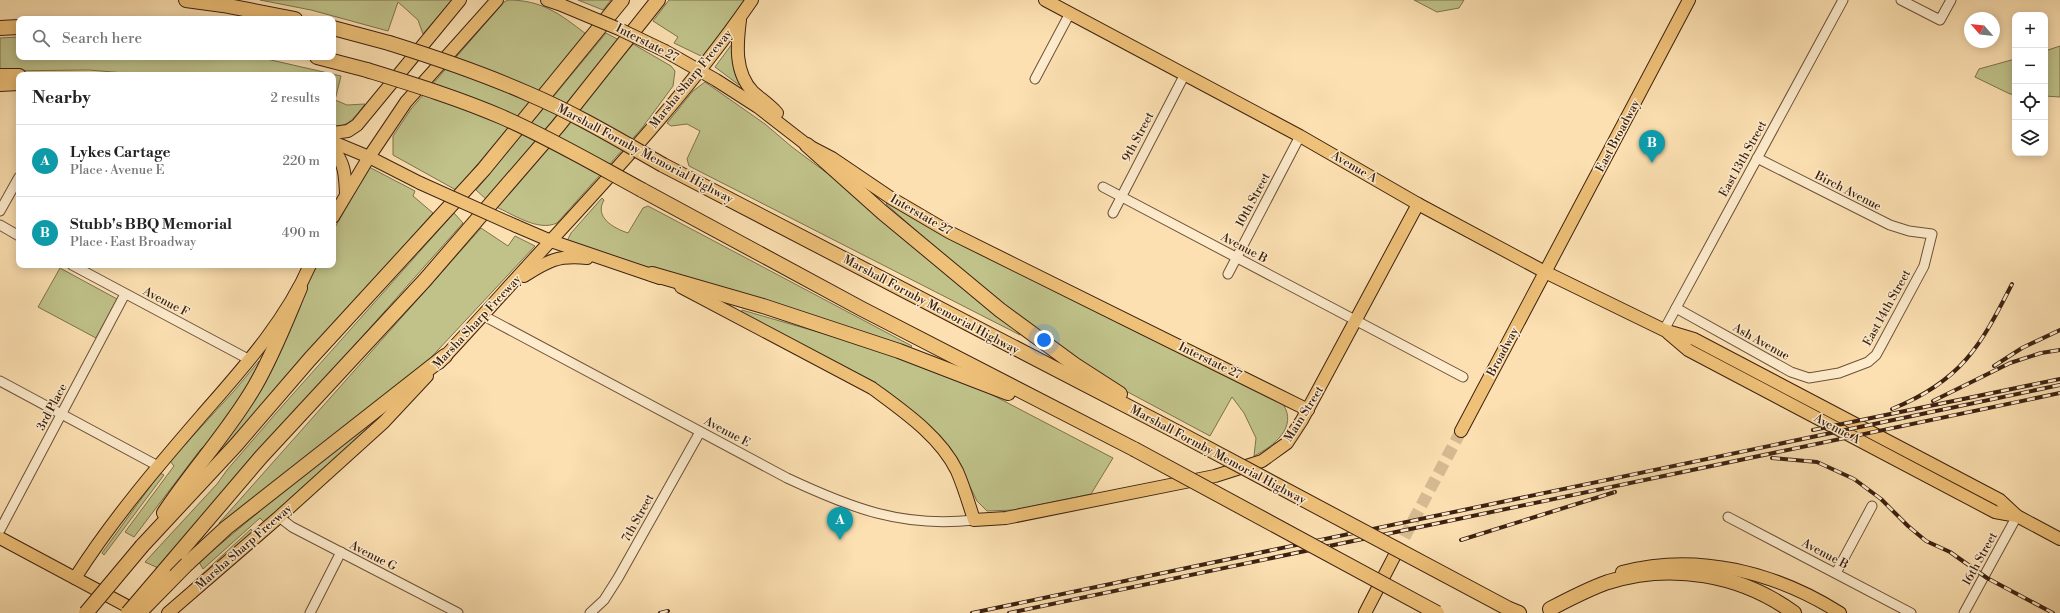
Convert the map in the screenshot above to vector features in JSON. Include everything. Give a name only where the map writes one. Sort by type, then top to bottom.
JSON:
[{"type":"highway","points":[[186,0],[230,6],[281,16]]},
{"type":"highway","points":[[86,613],[142,546],[236,445],[310,359],[484,169],[622,0]]},
{"type":"highway","points":[[128,613],[261,457],[425,280],[558,126],[658,0]]},
{"type":"highway","points":[[0,28],[16,27]]},
{"type":"highway","name":"Marshall Formby Memorial Highway","points":[[336,29],[390,43],[486,76],[528,93],[579,118],[663,165],[1177,432],[1515,612]]},
{"type":"highway","points":[[329,60],[419,86],[500,116],[555,142],[862,309],[1071,416],[1437,613]]},
{"type":"highway","points":[[0,76],[16,76]]},
{"type":"highway","points":[[807,145],[882,212],[1019,324],[1075,365],[1144,408],[1177,432]]},
{"type":"highway","points":[[652,274],[763,306],[892,349],[1071,416]]},
{"type":"highway","points":[[142,546],[180,488],[238,414],[256,385],[272,353],[300,288]]},
{"type":"highway","points":[[140,613],[187,564],[226,528],[445,356]]},
{"type":"highway","points":[[1344,564],[1418,613]]},
{"type":"highway","points":[[1546,611],[1580,594],[1618,580],[1651,573],[1669,572],[1706,574],[1734,582],[1774,599],[1794,613]]},
{"type":"main road","points":[[336,133],[348,131],[357,125],[460,0]]},
{"type":"main road","points":[[336,211],[369,157],[406,102],[497,0]]},
{"type":"main road","name":"Interstate 27","points":[[547,0],[619,29],[665,51],[701,71],[758,107],[807,145],[832,158],[891,198],[949,232],[1308,410]]},
{"type":"main road","name":"Marsha Sharp Freeway","points":[[168,613],[279,517],[384,422],[512,285],[701,71],[752,0]]},
{"type":"main road","name":"Avenue A","points":[[1045,0],[1300,136],[1418,204],[1545,272],[1664,330],[1688,350],[1876,450],[1994,512],[2017,516],[2060,539]]},
{"type":"main road","name":"East Broadway","points":[[1545,272],[1689,0]]},
{"type":"main road","points":[[741,16],[736,46],[743,75],[752,90],[776,111],[787,129]]},
{"type":"main road","points":[[0,85],[16,84]]},
{"type":"main road","points":[[336,143],[551,241],[610,262],[652,274],[697,294],[872,388],[900,408],[924,429],[942,449],[956,470],[974,520]]},
{"type":"main road","points":[[336,153],[344,166],[346,193]]},
{"type":"main road","name":"Main Street","points":[[974,520],[1006,518],[1193,481],[1215,476],[1262,461],[1287,443],[1308,410],[1418,204]]},
{"type":"main road","points":[[512,285],[549,260],[571,256],[610,262]]},
{"type":"main road","points":[[75,578],[88,556],[158,466],[250,360],[300,288],[309,268]]},
{"type":"main road","name":"Broadway","points":[[1461,431],[1545,272]]},
{"type":"main road","points":[[0,538],[140,613]]},
{"type":"main road","points":[[1365,613],[1396,553]]},
{"type":"main road","points":[[1546,611],[1584,586],[1607,576],[1644,566],[1690,564],[1737,570],[1766,578],[1804,593],[1840,613]]},
{"type":"street","name":"East 13th Street","points":[[1664,330],[1843,0]]},
{"type":"street","points":[[1902,0],[1940,20],[1951,0]]},
{"type":"street","points":[[1035,79],[1070,13]]},
{"type":"street","name":"9th Street","points":[[1113,212],[1185,74]]},
{"type":"street","name":"10th Street","points":[[1228,274],[1300,136]]},
{"type":"street","name":"Birch Avenue","points":[[1757,158],[1890,225],[1909,232],[1932,234]]},
{"type":"street","points":[[0,211],[16,182]]},
{"type":"street","name":"Avenue B","points":[[1103,187],[1463,377]]},
{"type":"street","points":[[0,225],[16,234]]},
{"type":"street","name":"East 14th Street","points":[[1839,372],[1868,362],[1876,355],[1924,266],[1932,234]]},
{"type":"street","name":"Avenue F","points":[[77,268],[250,360]]},
{"type":"street","name":"3rd Place","points":[[0,530],[125,294]]},
{"type":"street","name":"Ash Avenue","points":[[1676,308],[1791,372],[1809,378],[1839,372]]},
{"type":"street","name":"Avenue E","points":[[484,316],[787,478],[832,499],[874,513],[914,521],[947,523],[974,520]]},
{"type":"street","points":[[0,380],[158,466]]},
{"type":"street","name":"7th Street","points":[[590,613],[604,600],[618,578],[700,432]]},
{"type":"street","points":[[1836,573],[1872,506]]},
{"type":"street","name":"16th Street","points":[[1964,613],[2017,516]]},
{"type":"street","name":"Avenue G","points":[[279,517],[292,527],[456,613]]},
{"type":"street","name":"Avenue B","points":[[1728,517],[1911,613]]},
{"type":"street","points":[[310,613],[341,552]]},
{"type":"green space","points":[[260,0],[452,0],[423,34],[418,20],[398,2],[388,31],[311,10]]},
{"type":"green space","points":[[508,0],[531,2],[541,5],[559,14],[586,34],[456,190],[393,155],[393,136],[411,109],[504,2]]},
{"type":"green space","points":[[578,0],[611,0],[603,10]]},
{"type":"green space","points":[[669,0],[745,0],[703,57],[674,43],[678,37],[653,21]]},
{"type":"green space","points":[[1414,0],[1464,0],[1459,8],[1437,12]]},
{"type":"green space","points":[[606,33],[619,40],[487,200],[476,190]]},
{"type":"green space","points":[[16,37],[16,60],[271,60],[324,72],[113,72],[89,70],[0,71],[0,38]]},
{"type":"green space","points":[[633,44],[671,66],[675,71],[673,86],[642,128],[557,223],[550,225],[534,224],[496,207]]},
{"type":"green space","points":[[732,44],[741,84],[739,85],[715,67]]},
{"type":"green space","points":[[2060,46],[2060,97],[2048,96],[2048,50]]},
{"type":"green space","points":[[2012,60],[2012,94],[1975,77],[1979,69]]},
{"type":"green space","points":[[336,75],[341,76],[336,96]]},
{"type":"green space","points":[[705,82],[765,124],[792,147],[843,185],[1021,332],[1020,335],[689,166],[687,159],[700,131],[687,124],[671,126],[667,123],[693,91]]},
{"type":"green space","points":[[336,100],[347,105],[365,104],[352,120],[336,126]]},
{"type":"green space","points":[[369,167],[415,191],[413,196],[433,213],[211,463],[313,268],[336,268],[336,226]]},
{"type":"green space","points":[[602,198],[604,200],[601,212],[603,217],[611,225],[617,228],[628,233],[643,208],[648,206],[912,346],[908,350],[743,295],[621,260],[567,241],[571,233]]},
{"type":"green space","points":[[888,202],[1283,404],[1287,412],[1288,420],[1282,435],[1269,447],[1254,456],[1256,438],[1244,413],[1232,397],[1210,436],[1126,391],[1090,369],[986,292],[886,204]]},
{"type":"green space","points":[[454,213],[463,223],[198,520],[158,568],[145,562],[217,484],[227,470],[277,412]]},
{"type":"green space","points":[[481,228],[508,246],[515,236],[535,246],[424,365],[222,526],[219,523]]},
{"type":"green space","points":[[60,268],[117,299],[96,338],[38,307]]},
{"type":"green space","points":[[742,310],[873,348],[979,388],[1113,458],[1091,494],[1014,510],[987,511],[977,501],[962,470],[909,409],[899,400],[741,314]]},
{"type":"green space","points":[[259,361],[262,363],[227,420],[200,450],[134,537],[125,532],[174,466],[170,461],[234,391]]},
{"type":"green space","points":[[373,420],[375,423],[264,522],[260,518],[203,569],[199,562],[260,511],[260,509]]},
{"type":"green space","points":[[160,473],[164,475],[104,555],[102,553]]},
{"type":"green space","points":[[251,529],[253,533],[175,603],[173,601]]},
{"type":"tunnel","points":[[1396,553],[1461,431]]},
{"type":"railway","points":[[1892,409],[1935,387],[1952,374],[1966,360],[1989,326],[2012,284]]},
{"type":"railway","points":[[1994,366],[2022,348],[2060,330]]},
{"type":"railway","points":[[1933,401],[2010,363],[2041,353],[2060,350]]},
{"type":"railway","points":[[1813,430],[2060,379]]},
{"type":"railway","points":[[972,613],[2060,385]]},
{"type":"railway","points":[[1009,613],[2060,393]]},
{"type":"railway","points":[[1772,458],[1817,462],[1854,479],[1881,499],[1908,526],[1926,541],[1950,552],[1987,578],[2053,613]]},
{"type":"railway","points":[[1461,540],[1615,492]]},
{"type":"railway","points":[[660,613],[668,611]]},
{"type":"place","name":"Stubb's BBQ Memorial","points":[[1652,163]]},
{"type":"place","name":"Lykes Cartage","points":[[840,540]]}]
